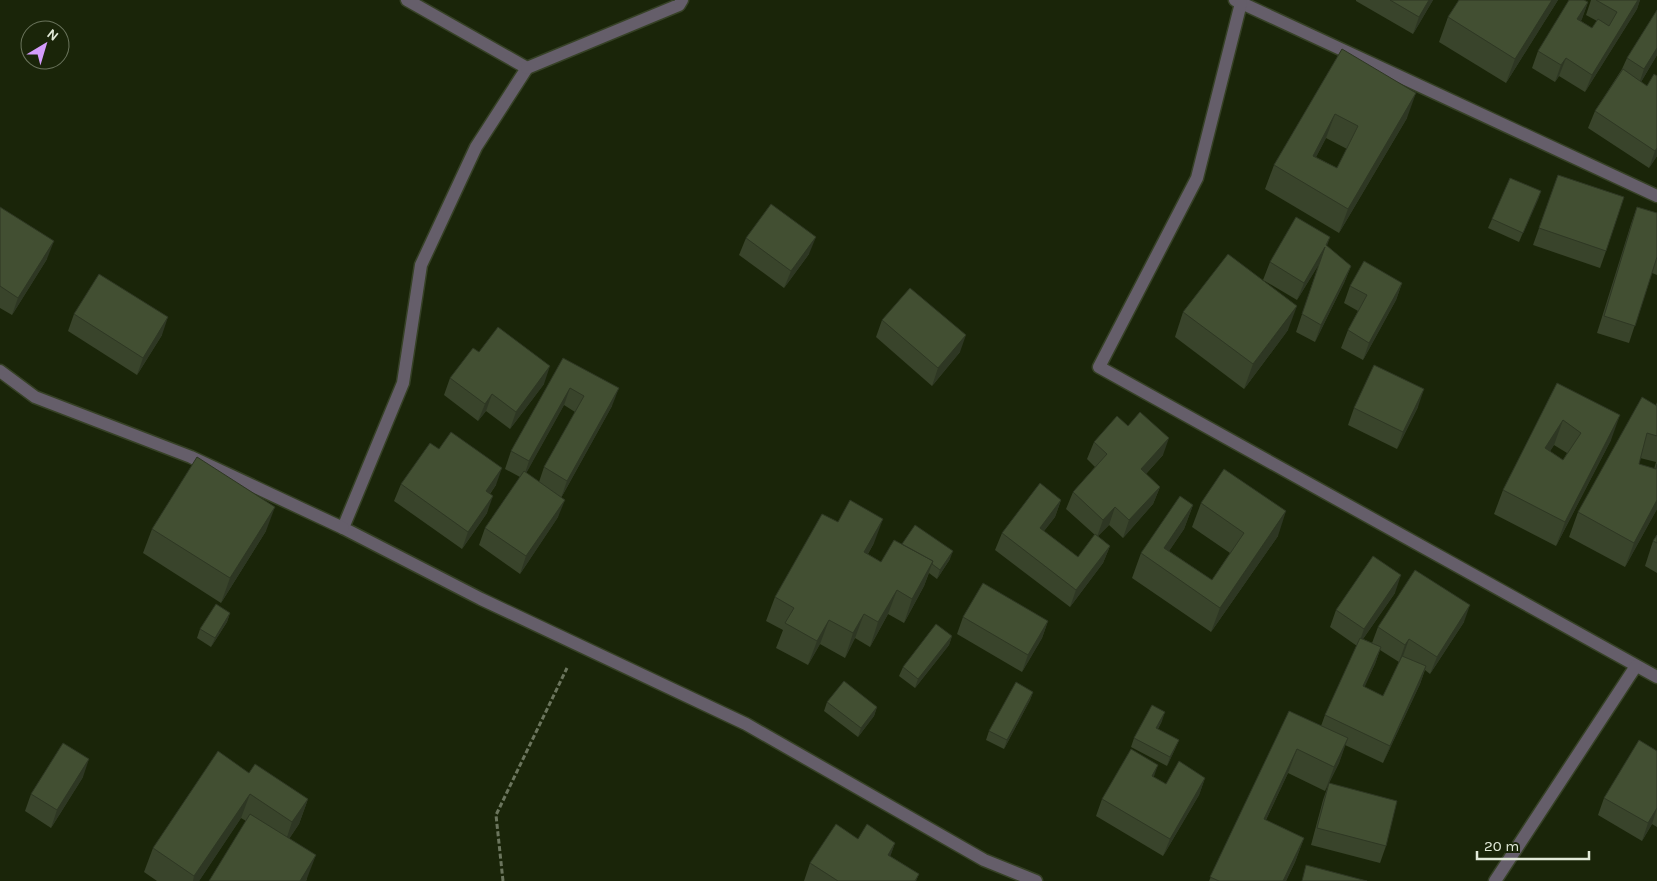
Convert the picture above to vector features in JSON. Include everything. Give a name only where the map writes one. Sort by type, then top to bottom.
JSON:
[{"type":"street","points":[[407,0],[527,68]]},
{"type":"street","points":[[343,528],[403,383],[421,265],[476,147],[527,68],[679,5],[682,0]]},
{"type":"street","points":[[1657,196],[1238,2],[1197,178],[1099,366],[1657,678]]},
{"type":"street","points":[[0,371],[35,397],[191,457],[343,528],[481,599],[746,724],[984,860],[1036,881]]},
{"type":"street","points":[[1495,881],[1636,666]]},
{"type":"path","points":[[503,881],[496,815],[578,645]]},
{"type":"building","points":[[1390,0],[1429,0],[1419,17]]},
{"type":"building","points":[[1459,0],[1552,0],[1515,59],[1448,17]]},
{"type":"building","points":[[1569,0],[1584,0],[1588,2],[1577,19],[1592,28],[1598,19],[1609,26],[1617,12],[1596,0],[1638,0],[1592,75],[1566,58],[1561,65],[1538,51]]},
{"type":"building","points":[[1657,10],[1657,48],[1644,69],[1627,58]]},
{"type":"building","points":[[1342,49],[1416,93],[1348,209],[1274,165]],"holes":[[[1335,114],[1358,126],[1337,168],[1313,156]]]},
{"type":"building","points":[[1623,69],[1647,86],[1654,74],[1657,76],[1657,148],[1655,151],[1595,111]]},
{"type":"building","points":[[1558,175],[1624,197],[1606,251],[1539,228]]},
{"type":"building","points":[[1510,178],[1541,191],[1523,233],[1492,219]]},
{"type":"building","points":[[771,204],[816,237],[791,271],[746,238]]},
{"type":"building","points":[[0,207],[54,241],[18,298],[0,286]]},
{"type":"building","points":[[1637,207],[1657,213],[1657,257],[1635,326],[1604,316]]},
{"type":"building","points":[[1296,217],[1330,237],[1326,245],[1351,266],[1321,325],[1302,314],[1325,247],[1304,283],[1270,262]]},
{"type":"building","points":[[1228,254],[1297,306],[1253,364],[1183,312]]},
{"type":"building","points":[[1364,261],[1402,283],[1369,343],[1348,330],[1367,295],[1350,286]]},
{"type":"building","points":[[99,274],[168,317],[143,358],[74,314]]},
{"type":"building","points":[[910,288],[966,335],[938,368],[882,320]]},
{"type":"building","points":[[498,327],[550,366],[516,412],[492,394],[485,404],[450,378],[473,348],[479,352]]},
{"type":"building","points":[[563,358],[619,388],[567,481],[544,467],[584,396],[570,388],[529,461],[511,451]]},
{"type":"building","points":[[1374,365],[1424,389],[1403,432],[1354,408]]},
{"type":"building","points":[[1557,383],[1620,415],[1565,522],[1503,490]],"holes":[[[1563,420],[1581,433],[1563,460],[1545,448]]]},
{"type":"building","points":[[1642,397],[1657,406],[1657,436],[1647,433],[1639,464],[1656,469],[1657,464],[1657,500],[1634,543],[1578,512]]},
{"type":"building","points":[[1140,412],[1169,438],[1141,469],[1160,487],[1129,520],[1115,507],[1103,520],[1073,492],[1107,454],[1094,442],[1117,416],[1128,426]]},
{"type":"building","points":[[451,432],[502,468],[486,491],[493,496],[468,532],[401,484],[430,443],[439,449]]},
{"type":"building","points":[[197,457],[275,507],[230,578],[152,529]]},
{"type":"building","points":[[1224,469],[1286,511],[1220,608],[1141,553],[1180,496],[1193,505],[1164,548],[1212,580],[1244,533],[1201,503]]},
{"type":"building","points":[[524,471],[565,500],[526,556],[485,528]]},
{"type":"building","points":[[1040,483],[1061,500],[1040,528],[1078,557],[1095,534],[1110,546],[1076,590],[1002,533]]},
{"type":"building","points":[[850,500],[883,519],[864,552],[881,562],[894,540],[933,561],[912,599],[897,590],[878,622],[864,614],[853,633],[829,620],[817,641],[785,623],[794,608],[775,597],[822,514],[838,522]]},
{"type":"building","points":[[915,525],[953,551],[940,570],[932,564],[933,561],[902,544]]},
{"type":"building","points":[[1657,535],[1657,543],[1653,541]]},
{"type":"building","points":[[1373,556],[1401,575],[1364,629],[1336,610]]},
{"type":"building","points":[[1415,570],[1470,605],[1437,657],[1409,639],[1405,645],[1378,627]]},
{"type":"building","points":[[983,583],[1048,621],[1028,655],[963,617]]},
{"type":"building","points":[[216,604],[230,613],[215,638],[200,629]]},
{"type":"building","points":[[936,624],[952,636],[918,679],[903,667]]},
{"type":"building","points":[[1360,638],[1381,647],[1363,686],[1383,696],[1402,656],[1426,666],[1390,746],[1325,715]]},
{"type":"building","points":[[844,681],[877,707],[861,728],[827,702]]},
{"type":"building","points":[[1016,682],[1033,692],[1007,740],[989,731]]},
{"type":"building","points":[[1152,705],[1165,712],[1156,728],[1179,740],[1170,757],[1134,738]]},
{"type":"building","points":[[1289,711],[1348,738],[1334,767],[1297,749],[1264,819],[1304,838],[1283,881],[1219,881],[1210,877]]},
{"type":"building","points":[[1639,740],[1657,751],[1657,808],[1648,823],[1604,798]]},
{"type":"building","points":[[63,743],[89,759],[57,810],[31,794]]},
{"type":"building","points":[[1131,749],[1158,765],[1152,776],[1166,784],[1179,761],[1205,778],[1170,839],[1102,799]]},
{"type":"building","points":[[218,751],[249,773],[255,764],[308,799],[292,822],[250,794],[194,876],[153,848]]},
{"type":"building","points":[[1329,783],[1397,801],[1386,846],[1317,828]]},
{"type":"building","points":[[250,814],[316,855],[300,881],[209,881]]},
{"type":"building","points":[[836,824],[858,839],[867,824],[895,843],[888,855],[919,874],[915,881],[838,881],[810,863]]},
{"type":"building","points":[[1306,865],[1367,881],[1302,881]]}]
